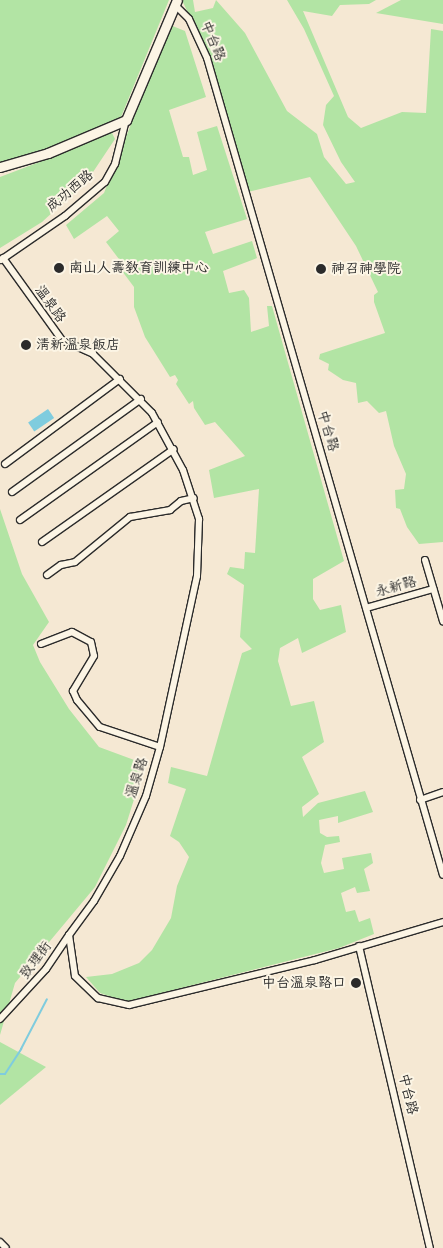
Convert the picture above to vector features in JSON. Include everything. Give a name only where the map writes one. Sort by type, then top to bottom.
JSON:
[{"type":"street","name":"成功西路","points":[[1,260],[65,216],[105,182],[115,164],[126,120],[176,3]]},
{"type":"street","name":"中台路","points":[[176,3],[188,19],[207,58],[443,876]]},
{"type":"street","points":[[0,168],[48,153],[126,120]]},
{"type":"street","name":"溫泉路","points":[[1,260],[62,340],[93,354],[141,399],[158,422],[174,449],[194,498],[201,538],[197,576],[160,747],[146,796],[120,856],[94,901],[69,936]]},
{"type":"street","points":[[5,464],[120,379]]},
{"type":"street","points":[[12,492],[141,399]]},
{"type":"street","points":[[20,520],[158,422]]},
{"type":"street","points":[[42,542],[174,449]]},
{"type":"street","points":[[47,575],[61,565],[75,562],[130,517],[170,510],[181,501],[194,498]]},
{"type":"street","points":[[425,560],[443,621]]},
{"type":"street","name":"永新路","points":[[366,608],[433,589]]},
{"type":"street","points":[[40,644],[72,632],[91,642],[94,656],[73,691],[78,700],[100,727],[160,747]]},
{"type":"street","points":[[420,800],[443,792]]},
{"type":"street","points":[[69,936],[75,976],[98,998],[123,1005],[315,960],[443,922]]},
{"type":"street","name":"致理街","points":[[0,1019],[46,969],[69,936]]},
{"type":"street","name":"中台路","points":[[359,946],[430,1248]]},
{"type":"street","points":[[0,1242],[6,1248]]},
{"type":"green space","points":[[0,0],[169,0],[121,117],[0,168]]},
{"type":"green space","points":[[182,0],[193,0],[195,12],[213,8],[216,0],[245,33],[287,111],[317,134],[324,157],[346,184],[355,182],[341,162],[323,125],[326,105],[334,96],[304,29],[287,0],[376,0],[369,4],[340,5],[332,16],[303,11],[348,117],[361,128],[402,112],[426,113],[431,29],[443,31],[443,542],[419,544],[407,527],[400,509],[396,508],[395,490],[404,489],[406,474],[394,446],[386,411],[379,413],[367,401],[358,403],[356,383],[343,380],[328,370],[329,364],[319,359],[320,354],[385,333],[374,302],[374,295],[378,292],[356,246],[310,177],[248,192],[208,56]]},
{"type":"green space","points":[[401,0],[443,0],[443,24],[376,13]]},
{"type":"green space","points":[[170,25],[185,31],[206,97],[169,110],[183,157],[189,157],[193,175],[207,170],[197,132],[217,126],[247,219],[205,232],[213,254],[252,241],[257,258],[223,271],[229,293],[244,290],[249,298],[251,332],[269,326],[267,306],[272,306],[344,561],[313,579],[313,599],[320,610],[341,605],[346,632],[302,653],[298,638],[280,648],[278,661],[291,706],[314,701],[324,742],[302,757],[319,794],[302,807],[303,817],[318,803],[365,791],[373,812],[338,823],[338,816],[319,820],[320,833],[327,837],[339,836],[340,842],[325,845],[321,863],[324,873],[344,869],[342,858],[371,853],[373,863],[364,869],[370,891],[357,893],[355,887],[341,893],[346,912],[355,910],[359,922],[370,918],[374,934],[339,948],[126,1002],[100,993],[86,977],[112,974],[139,963],[152,950],[171,918],[177,886],[189,857],[179,842],[170,836],[186,789],[168,783],[171,767],[207,776],[242,653],[252,649],[240,637],[244,585],[227,574],[230,567],[244,569],[245,552],[255,553],[259,489],[214,498],[209,470],[245,456],[215,422],[205,425],[194,408],[193,401],[189,404],[176,384],[178,380],[175,375],[170,377],[145,337],[134,307],[134,287],[122,271],[125,267],[106,242],[119,231],[107,216],[74,239],[66,225],[104,193]]},
{"type":"green space","points":[[111,131],[115,139],[87,181],[42,222],[0,248],[0,177],[50,158],[76,141]]},
{"type":"green space","points":[[0,509],[22,574],[49,622],[33,645],[40,662],[69,709],[99,747],[145,764],[126,825],[95,887],[15,983],[0,1035]]},
{"type":"green space","points":[[0,1042],[46,1067],[0,1105]]},
{"type":"water","points":[[48,409],[54,418],[34,432],[28,422]]},
{"type":"waterway","points":[[0,1074],[5,1074],[21,1049],[47,999]]},
{"type":"place","name":"南山人壽教育訓練中心","points":[[59,268]]},
{"type":"place","name":"神召神學院","points":[[321,269]]},
{"type":"place","name":"清新溫泉飯店","points":[[26,345]]},
{"type":"place","name":"中台溫泉路口","points":[[356,983]]}]
